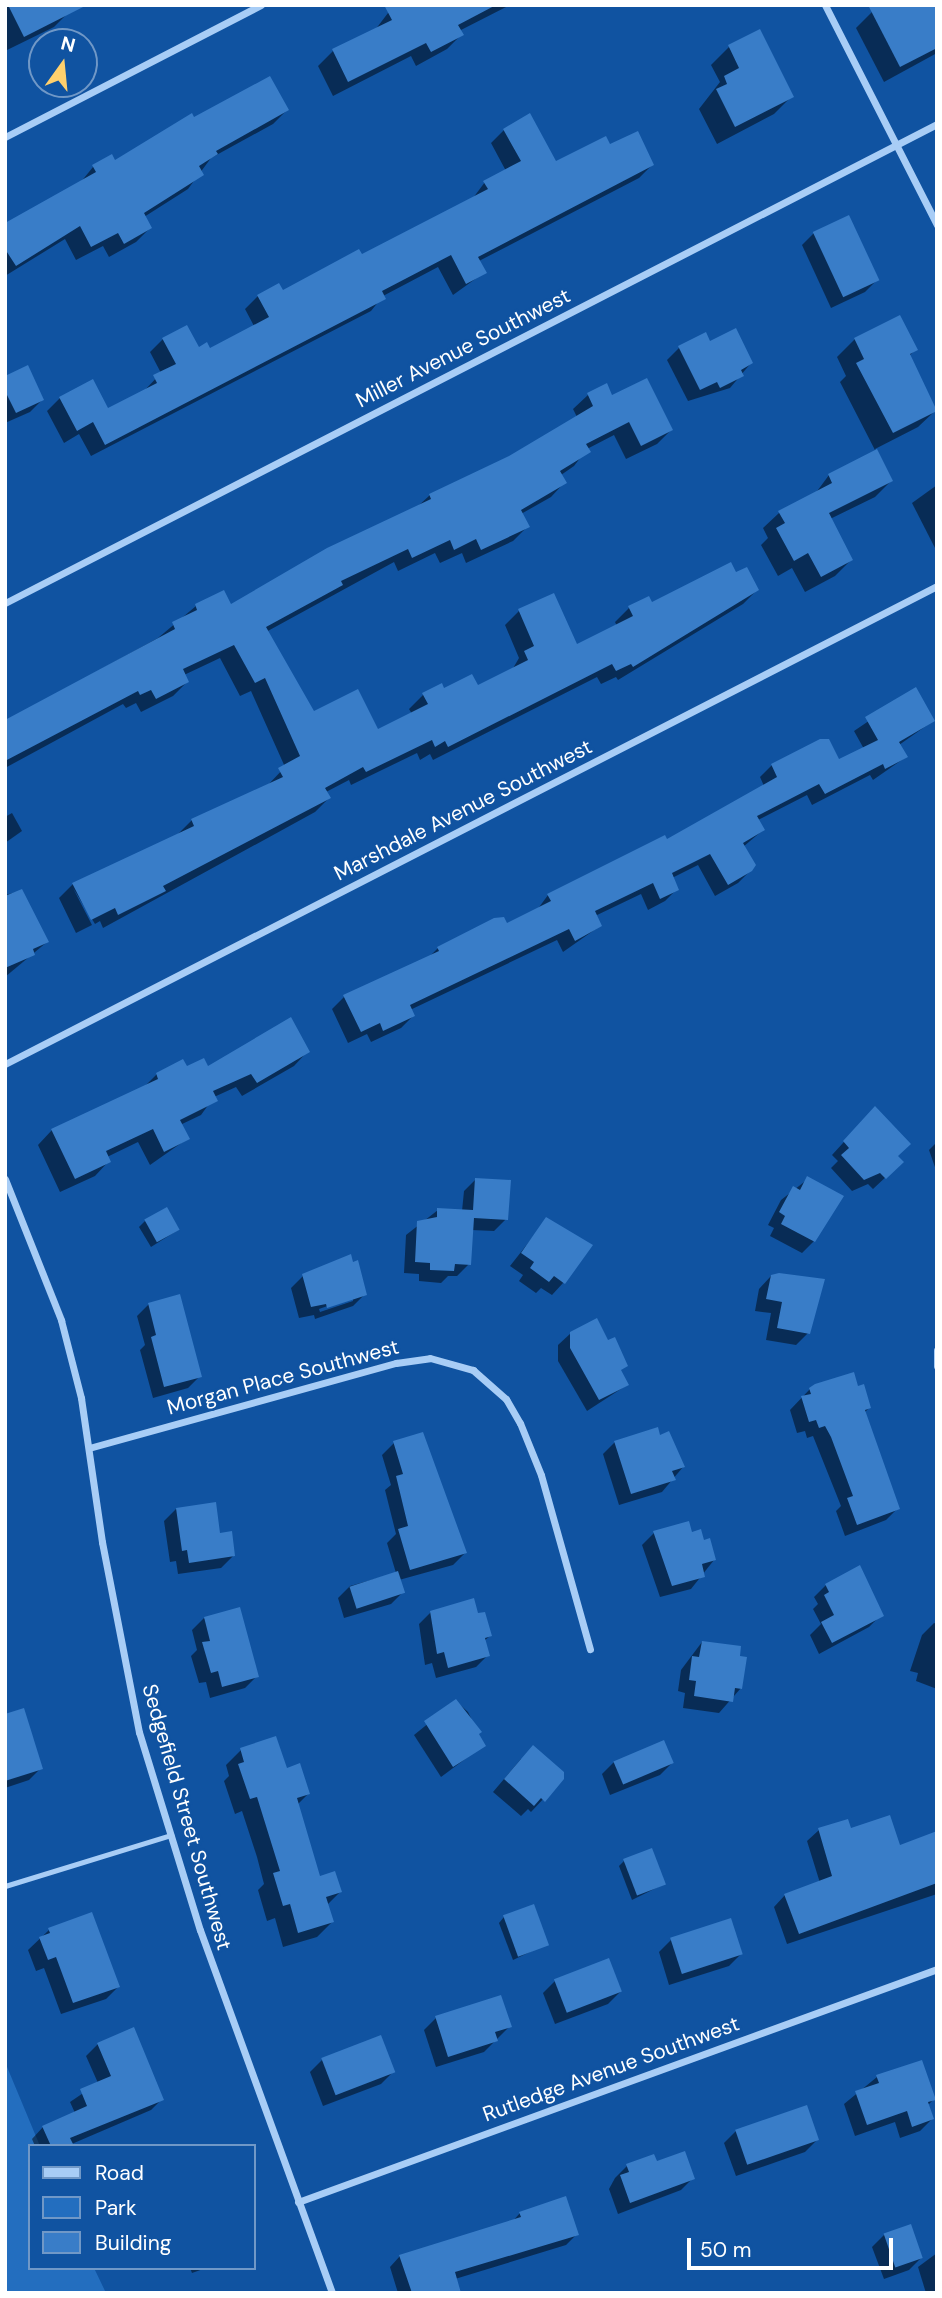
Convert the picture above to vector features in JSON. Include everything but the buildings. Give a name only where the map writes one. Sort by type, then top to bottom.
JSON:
[{"type":"street","points":[[5,137],[261,5]]},
{"type":"street","points":[[825,5],[937,225]]},
{"type":"street","name":"Miller Avenue Southwest","points":[[5,603],[937,124]]},
{"type":"street","name":"Marshdale Avenue Southwest","points":[[5,1064],[937,586]]},
{"type":"street","name":"Sedgefield Street Southwest","points":[[5,1180],[61,1320],[89,1448],[102,1542],[139,1732],[200,1930],[332,2293]]},
{"type":"street","points":[[937,1350],[937,1366]]},
{"type":"street","name":"Morgan Place Southwest","points":[[89,1448],[396,1363],[430,1358],[473,1370],[506,1399],[520,1423],[541,1475],[590,1649]]},
{"type":"street","name":"Rutledge Avenue Southwest","points":[[298,2202],[937,1969]]},
{"type":"lane","points":[[5,1886],[171,1835]]},
{"type":"green space","points":[[5,2062],[39,2144],[28,2144],[28,2270],[95,2270],[106,2293],[5,2293]]}]
